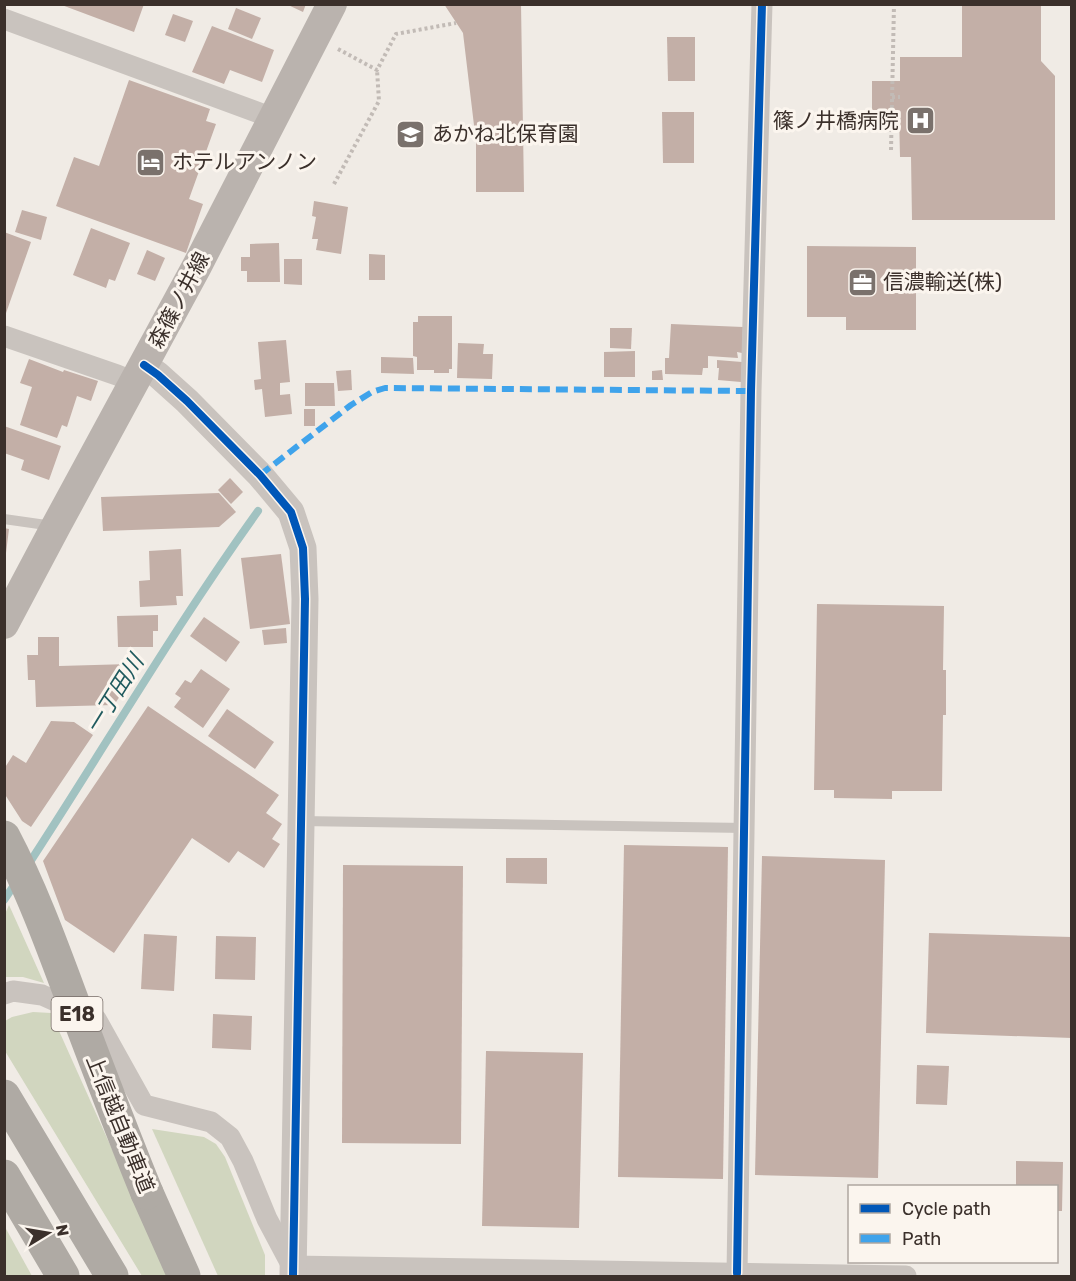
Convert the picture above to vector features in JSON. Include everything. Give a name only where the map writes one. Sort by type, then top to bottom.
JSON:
[{"type":"highway","name":"上信越自動車道","points":[[4,837],[19,865],[44,924],[117,1121],[184,1276]]},
{"type":"highway","points":[[4,1096],[112,1276]]},
{"type":"highway","points":[[4,1176],[63,1276]]},
{"type":"main road","name":"森篠ノ井線","points":[[4,624],[203,256],[332,4]]},
{"type":"street","points":[[737,1273],[751,391],[762,4]]},
{"type":"street","points":[[4,19],[273,118]]},
{"type":"street","points":[[4,336],[117,375],[158,375],[260,475],[291,512],[303,548],[305,589],[293,1271]]},
{"type":"street","points":[[4,994],[13,991],[42,995],[96,1018],[144,1105],[211,1122],[230,1137],[293,1271]]},
{"type":"street","points":[[293,1271],[906,1276]]},
{"type":"lane","points":[[4,519],[56,526]]},
{"type":"lane","points":[[301,821],[745,828]]},
{"type":"path","points":[[891,150],[894,4]]},
{"type":"path","points":[[334,184],[379,101],[377,70],[396,34],[456,23]]},
{"type":"path","points":[[331,45],[377,70]]},
{"type":"path","points":[[892,97],[900,97]]},
{"type":"green space","points":[[9,905],[44,983],[23,977],[5,977],[5,914]]},
{"type":"green space","points":[[33,1012],[51,1013],[172,1276],[142,1276],[5,1051],[5,1021]]},
{"type":"green space","points":[[152,1129],[204,1137],[216,1144],[225,1157],[265,1255],[265,1276],[218,1276]]},
{"type":"green space","points":[[5,1227],[32,1276],[5,1276]]},
{"type":"building","points":[[59,4],[144,4],[134,32]]},
{"type":"building","points":[[286,4],[306,4],[303,12]]},
{"type":"building","points":[[444,4],[521,4],[524,192],[476,192],[476,142],[463,33]]},
{"type":"building","points":[[962,4],[1041,4],[1041,61],[1055,76],[1055,220],[912,220],[911,157],[900,157],[899,112],[872,111],[872,81],[900,81],[900,57],[962,57]]},
{"type":"building","points":[[236,8],[261,18],[252,39],[228,29]]},
{"type":"building","points":[[173,14],[193,21],[185,42],[165,35]]},
{"type":"building","points":[[212,26],[274,50],[262,82],[230,70],[224,84],[192,72]]},
{"type":"building","points":[[667,37],[695,37],[695,81],[668,81]]},
{"type":"building","name":"ホテルアンノン","points":[[129,80],[210,109],[206,121],[216,124],[189,199],[203,204],[186,253],[56,206],[74,157],[99,166]]},
{"type":"building","points":[[662,112],[694,112],[694,163],[663,163]]},
{"type":"building","points":[[314,201],[348,207],[341,254],[316,250],[318,239],[312,239],[316,217],[312,216]]},
{"type":"building","points":[[22,210],[47,217],[41,240],[15,232]]},
{"type":"building","points":[[91,228],[130,243],[115,281],[109,279],[106,288],[73,275]]},
{"type":"building","points":[[4,232],[31,242],[5,316],[4,316]]},
{"type":"building","points":[[279,243],[280,282],[247,282],[247,271],[241,271],[241,257],[250,257],[250,244]]},
{"type":"building","name":"信濃輸送(株)","points":[[807,246],[916,247],[916,330],[846,330],[846,317],[807,317]]},
{"type":"building","points":[[147,250],[165,258],[155,281],[137,274]]},
{"type":"building","points":[[369,254],[385,255],[385,280],[369,280]]},
{"type":"building","points":[[284,259],[302,259],[302,285],[284,284]]},
{"type":"building","points":[[418,316],[452,316],[452,369],[449,369],[449,373],[417,370],[417,357],[413,356],[413,322],[418,322]]},
{"type":"building","points":[[671,324],[743,327],[742,353],[737,352],[738,358],[708,356],[708,368],[703,368],[702,375],[665,374],[665,358],[669,358]]},
{"type":"building","points":[[610,328],[632,328],[631,349],[610,348]]},
{"type":"building","points":[[286,340],[290,382],[280,383],[280,395],[290,394],[292,414],[265,417],[262,389],[255,390],[254,380],[261,379],[258,342]]},
{"type":"building","points":[[458,343],[484,344],[483,354],[493,354],[492,379],[457,378]]},
{"type":"building","points":[[635,351],[635,377],[604,377],[604,352]]},
{"type":"building","points":[[381,357],[413,358],[414,374],[381,373]]},
{"type":"building","points":[[29,359],[63,372],[64,370],[98,381],[91,401],[77,396],[67,427],[62,425],[57,438],[20,425],[32,387],[20,383]]},
{"type":"building","points":[[717,360],[742,362],[741,382],[718,380]]},
{"type":"building","points":[[351,370],[352,390],[338,391],[336,371]]},
{"type":"building","points":[[662,370],[663,380],[652,380],[652,371]]},
{"type":"building","points":[[305,383],[334,383],[335,406],[305,406]]},
{"type":"building","points":[[304,409],[315,409],[315,426],[304,426]]},
{"type":"building","points":[[4,426],[61,446],[49,480],[21,470],[24,460],[4,453]]},
{"type":"building","points":[[230,478],[243,492],[231,504],[218,490]]},
{"type":"building","points":[[219,493],[236,512],[219,527],[103,531],[101,497]]},
{"type":"building","points":[[4,528],[9,529],[6,553],[4,553]]},
{"type":"building","points":[[181,549],[183,596],[176,596],[177,605],[140,607],[139,581],[150,580],[149,551]]},
{"type":"building","points":[[281,554],[290,624],[250,629],[241,558]]},
{"type":"building","points":[[817,604],[944,606],[943,670],[946,670],[946,715],[943,715],[942,791],[892,791],[892,799],[834,798],[834,790],[814,790]]},
{"type":"building","points":[[158,615],[158,631],[153,631],[153,647],[118,647],[117,616]]},
{"type":"building","points":[[204,617],[240,642],[226,662],[190,636]]},
{"type":"building","points":[[286,628],[287,643],[264,645],[262,630]]},
{"type":"building","points":[[38,637],[59,637],[59,666],[130,664],[130,681],[114,705],[36,707],[35,680],[28,680],[27,655],[38,655]]},
{"type":"building","points":[[201,669],[230,689],[203,728],[174,707],[181,698],[175,694],[185,680],[191,683]]},
{"type":"building","points":[[148,706],[279,795],[266,813],[282,824],[272,839],[280,844],[264,868],[238,851],[229,863],[192,838],[114,953],[65,920],[43,861]]},
{"type":"building","points":[[227,709],[274,742],[255,769],[208,736]]},
{"type":"building","points":[[51,721],[74,722],[93,735],[31,827],[22,821],[4,793],[4,769],[13,755],[26,763]]},
{"type":"building","points":[[624,845],[728,847],[723,1179],[618,1177]]},
{"type":"building","points":[[762,856],[885,860],[878,1178],[755,1175]]},
{"type":"building","points":[[506,858],[547,858],[547,884],[506,883]]},
{"type":"building","points":[[343,865],[463,866],[461,1144],[342,1143]]},
{"type":"building","points":[[929,933],[1072,937],[1072,1038],[926,1033]]},
{"type":"building","points":[[144,934],[177,936],[174,991],[141,989]]},
{"type":"building","points":[[216,936],[256,937],[255,980],[215,979]]},
{"type":"building","points":[[213,1014],[252,1016],[251,1050],[212,1048]]},
{"type":"building","points":[[486,1051],[583,1053],[579,1228],[482,1226]]},
{"type":"building","points":[[917,1065],[949,1066],[947,1105],[916,1104]]},
{"type":"building","points":[[1016,1161],[1063,1162],[1062,1211],[1058,1211],[1058,1185],[1016,1185]]},
{"type":"waterway","name":"一丁田川","points":[[28,865],[169,642],[258,511]]},
{"type":"waterway","name":"一丁田川","points":[[4,900],[17,881]]},
{"type":"marked path","points":[[260,475],[351,405],[372,392],[385,388],[751,391]]},
{"type":"cycle path","points":[[737,1273],[751,391],[762,4]]},
{"type":"cycle path","points":[[144,365],[187,401],[260,475],[291,512],[303,548],[305,599],[293,1276]]},
{"type":"place","name":"篠ノ井橋病院","points":[[920,121]]},
{"type":"place","name":"あかね北保育園","points":[[411,134]]},
{"type":"place","name":"ホテルアンノン","points":[[151,162]]},
{"type":"place","name":"信濃輸送(株)","points":[[862,282]]}]
